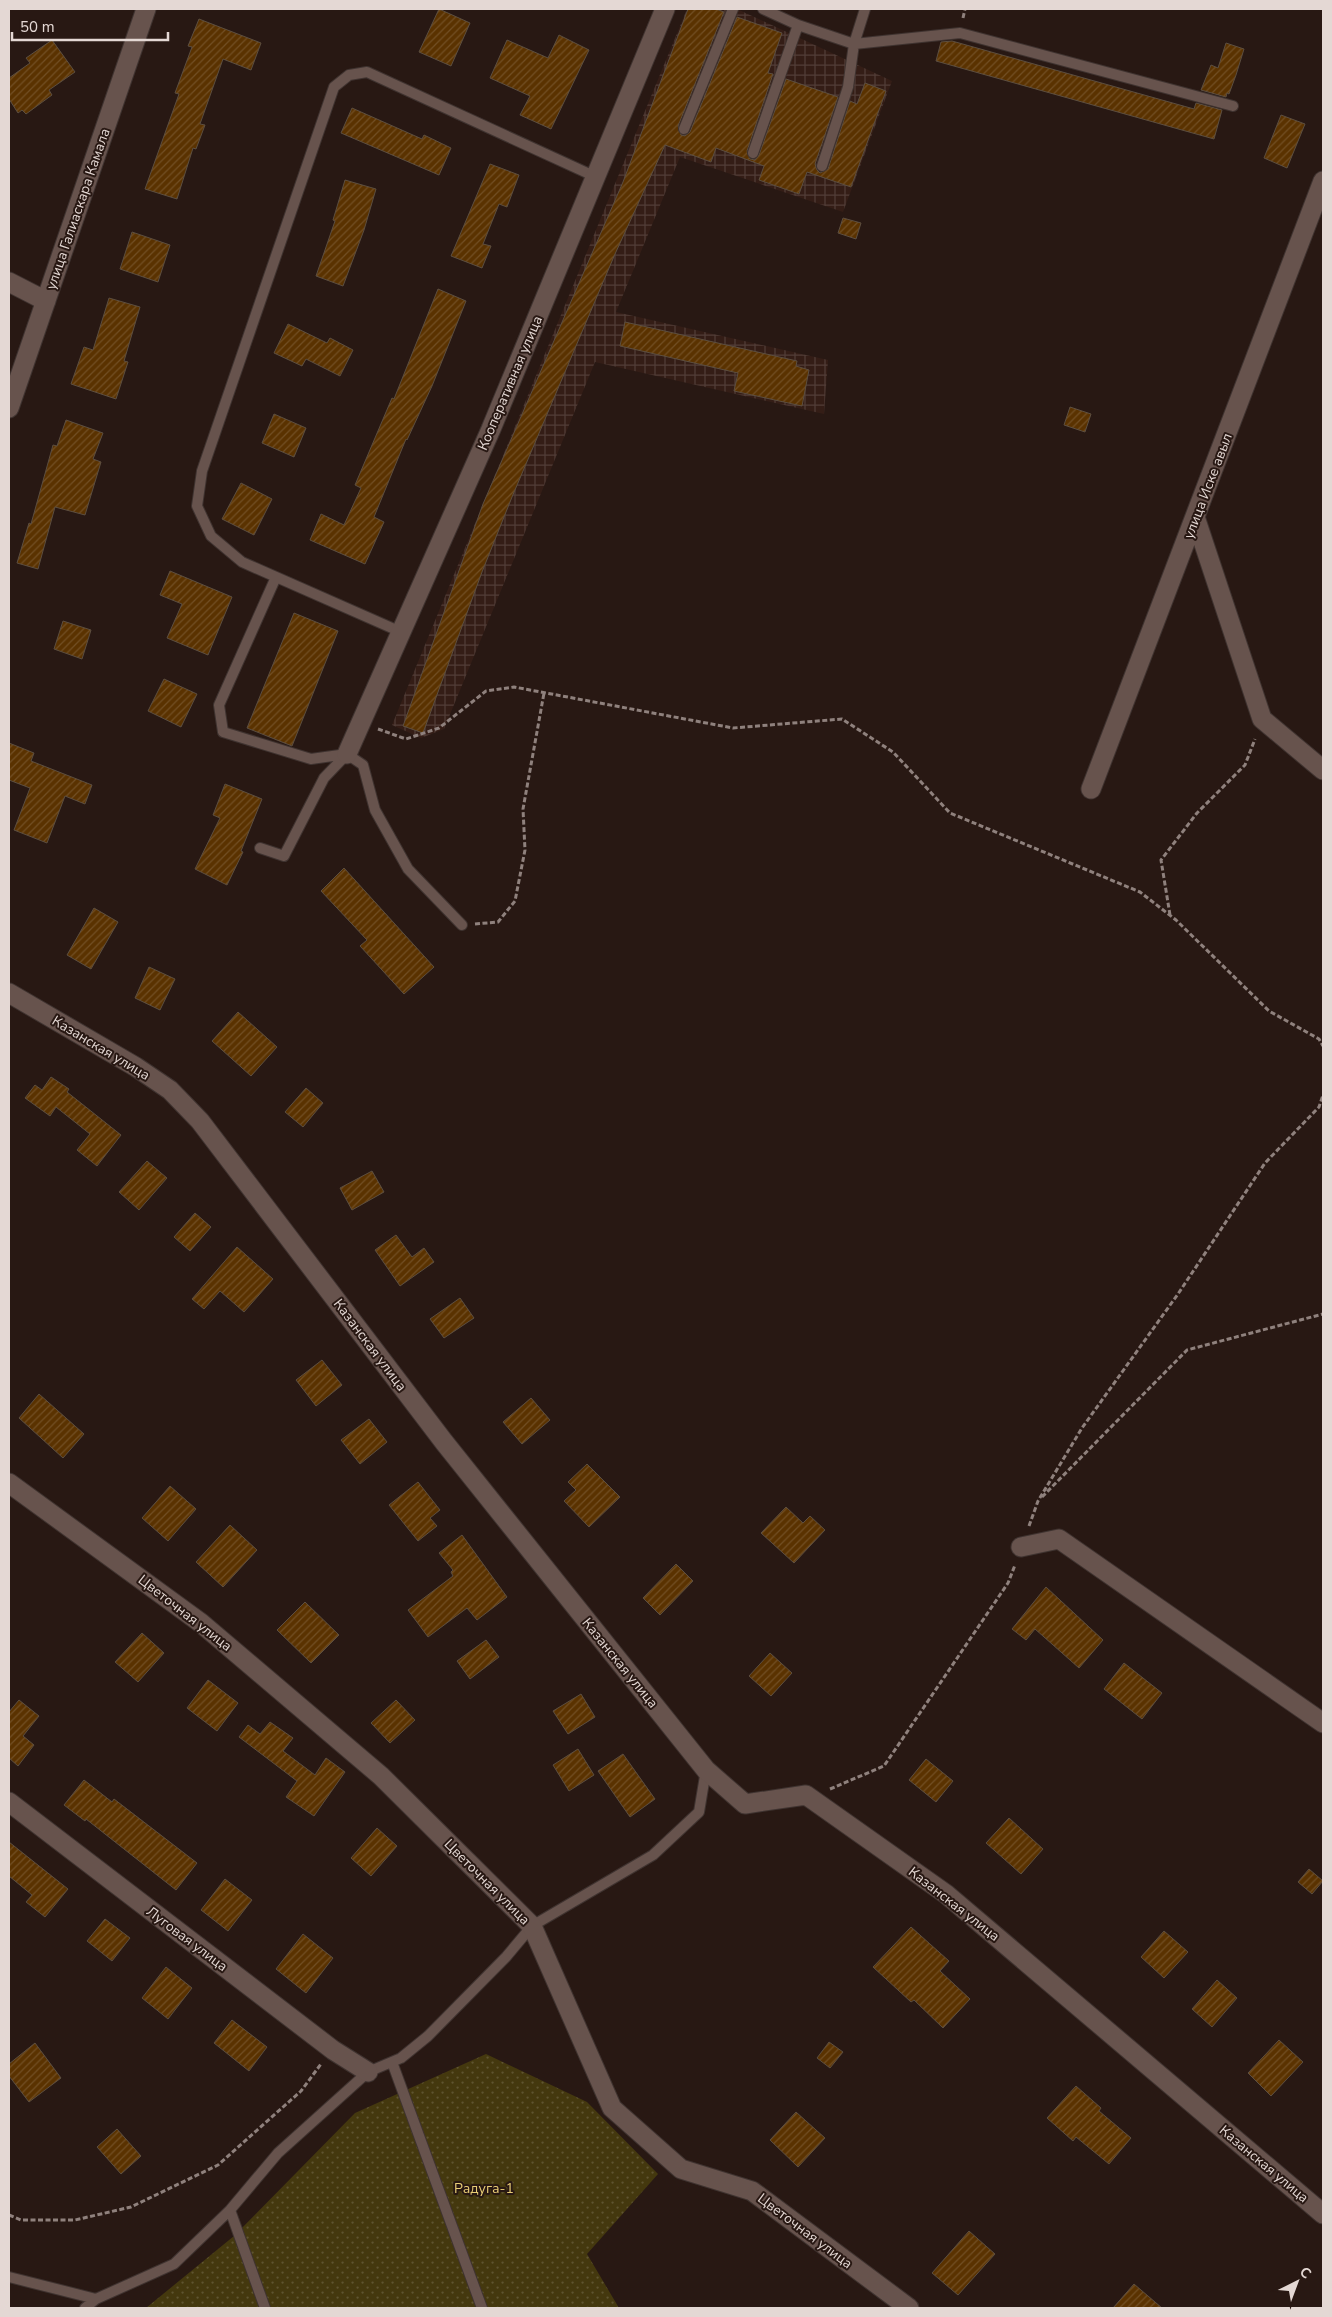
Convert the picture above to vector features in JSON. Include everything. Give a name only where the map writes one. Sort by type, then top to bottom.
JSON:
[{"type":"street","name":"улица Галиаскара Камала","points":[[9,408],[146,9]]},
{"type":"street","name":"Кооперативная улица","points":[[348,754],[491,429],[665,9]]},
{"type":"street","name":"улица Иске авыл","points":[[1091,789],[1196,520],[1323,181]]},
{"type":"street","points":[[9,282],[46,300]]},
{"type":"street","points":[[1196,520],[1262,719],[1323,770]]},
{"type":"street","name":"Казанская улица","points":[[9,993],[156,1080],[170,1090],[200,1120],[444,1442],[706,1770],[745,1804],[806,1795],[946,1894],[1323,2214]]},
{"type":"street","name":"Цветочная улица","points":[[9,1482],[201,1623],[381,1776],[532,1926],[612,2108],[681,2169],[752,2191],[909,2308]]},
{"type":"street","points":[[1021,1547],[1058,1538],[1323,1723]]},
{"type":"street","name":"Луговая улица","points":[[9,1802],[332,2050],[368,2072]]},
{"type":"lane","points":[[684,129],[734,9]]},
{"type":"lane","points":[[763,9],[798,25],[854,44],[960,33],[1233,106]]},
{"type":"lane","points":[[822,166],[848,87],[854,44],[865,9]]},
{"type":"lane","points":[[754,153],[798,25]]},
{"type":"lane","points":[[402,632],[242,562],[211,536],[197,506],[202,472],[334,88],[349,75],[367,72],[596,177]]},
{"type":"lane","points":[[276,577],[219,705],[223,732],[311,759],[348,754],[363,766],[375,810],[408,869],[462,925]]},
{"type":"lane","points":[[260,848],[284,856],[324,778],[348,754]]},
{"type":"lane","points":[[85,2308],[96,2299],[174,2264],[230,2210],[278,2153],[368,2072],[401,2058],[448,2018],[506,1957],[532,1926],[653,1855],[699,1812],[706,1770]]},
{"type":"lane","points":[[392,2062],[482,2308]]},
{"type":"lane","points":[[230,2210],[265,2308]]},
{"type":"lane","points":[[9,2277],[96,2299]]},
{"type":"path","points":[[361,724],[406,739],[439,728],[486,691],[514,688],[733,728],[842,719],[892,752],[950,813],[1140,892],[1170,915],[1269,1011],[1319,1039],[1323,1046]]},
{"type":"path","points":[[462,925],[498,922],[515,901],[525,850],[523,809],[544,693]]},
{"type":"path","points":[[1170,915],[1161,860],[1197,813],[1245,765],[1262,719]]},
{"type":"path","points":[[806,1795],[822,1792],[884,1766],[1008,1583],[1038,1501],[1082,1428],[1178,1294],[1265,1163],[1319,1107],[1323,1095]]},
{"type":"path","points":[[1038,1501],[1187,1350],[1323,1314]]},
{"type":"path","points":[[9,2216],[21,2220],[75,2220],[130,2207],[218,2165],[301,2091],[332,2050]]},
{"type":"shaded area","points":[[687,9],[737,9],[892,81],[843,212],[680,157],[616,312],[828,360],[824,414],[595,362],[444,729],[421,738],[392,725]]},
{"type":"green space","name":"Радуга-1","points":[[486,2054],[587,2102],[658,2174],[587,2254],[619,2308],[146,2308],[234,2236],[355,2113]]},
{"type":"building","points":[[439,9],[470,23],[451,66],[419,52]]},
{"type":"building","points":[[688,9],[716,9],[724,12],[678,126],[681,135],[685,136],[690,132],[737,17],[782,33],[768,73],[773,74],[747,151],[750,159],[755,160],[759,155],[786,79],[838,97],[815,164],[820,173],[828,169],[850,101],[857,104],[865,83],[886,91],[851,187],[807,172],[799,194],[759,180],[764,166],[716,148],[711,162],[665,145],[615,254],[512,497],[482,572],[423,733],[403,726],[483,504],[623,182]]},
{"type":"building","points":[[199,19],[261,43],[251,70],[223,59],[200,124],[205,125],[196,149],[193,148],[177,199],[145,189],[179,94],[175,93],[192,47],[188,46]]},
{"type":"building","points":[[559,35],[589,50],[551,129],[520,115],[530,96],[490,78],[507,40],[548,58]]},
{"type":"building","points":[[52,40],[75,72],[49,90],[52,95],[26,114],[22,110],[18,113],[9,99],[9,78],[30,63],[26,58]]},
{"type":"building","points":[[952,41],[1194,109],[1196,103],[1222,110],[1214,139],[936,61],[941,42]]},
{"type":"building","points":[[1226,43],[1244,49],[1229,94],[1227,93],[1226,97],[1201,90],[1211,65],[1218,68]]},
{"type":"building","points":[[352,108],[422,139],[424,135],[451,148],[439,175],[341,133]]},
{"type":"building","points":[[1281,115],[1305,124],[1287,168],[1264,158]]},
{"type":"building","points":[[490,164],[519,175],[507,207],[499,204],[483,244],[491,246],[482,268],[451,256]]},
{"type":"building","points":[[345,180],[376,189],[364,230],[343,286],[316,276],[335,221],[333,220]]},
{"type":"building","points":[[843,218],[861,223],[856,239],[838,233]]},
{"type":"building","points":[[132,232],[170,245],[158,282],[120,269]]},
{"type":"building","points":[[438,289],[466,301],[432,386],[406,439],[374,517],[384,522],[365,564],[310,540],[321,514],[344,525],[361,488],[355,485],[392,398],[394,399]]},
{"type":"building","points":[[109,298],[140,307],[124,361],[128,362],[116,399],[71,384],[84,347],[93,350]]},
{"type":"building","points":[[625,322],[797,361],[796,366],[809,370],[802,406],[734,391],[738,373],[620,346]]},
{"type":"building","points":[[288,324],[327,343],[330,338],[353,350],[340,376],[306,359],[302,366],[274,353]]},
{"type":"building","points":[[1070,407],[1091,414],[1085,432],[1064,425]]},
{"type":"building","points":[[274,414],[306,428],[294,457],[262,443]]},
{"type":"building","points":[[66,420],[103,433],[93,459],[101,462],[85,515],[55,507],[38,569],[17,563],[29,523],[31,524],[53,445],[57,446]]},
{"type":"building","points":[[241,483],[272,499],[254,535],[222,519]]},
{"type":"building","points":[[170,571],[232,597],[208,655],[167,638],[182,604],[160,595]]},
{"type":"building","points":[[294,613],[338,631],[292,746],[247,728]]},
{"type":"building","points":[[63,621],[91,630],[82,659],[54,649]]},
{"type":"building","points":[[164,679],[197,694],[181,727],[148,711]]},
{"type":"building","points":[[9,743],[34,753],[31,761],[92,785],[85,804],[65,796],[47,843],[14,830],[30,788],[9,780]]},
{"type":"building","points":[[225,784],[262,799],[241,851],[243,852],[227,885],[195,869],[220,818],[213,815]]},
{"type":"building","points":[[344,868],[434,967],[404,994],[360,946],[367,940],[321,891]]},
{"type":"building","points":[[94,908],[118,922],[91,969],[67,955]]},
{"type":"building","points":[[149,967],[175,979],[160,1010],[135,998]]},
{"type":"building","points":[[238,1012],[277,1047],[251,1076],[212,1041]]},
{"type":"building","points":[[51,1077],[69,1089],[67,1092],[121,1135],[97,1166],[77,1150],[90,1134],[56,1107],[50,1116],[25,1098],[35,1085],[42,1090]]},
{"type":"building","points":[[306,1088],[323,1103],[303,1127],[285,1112]]},
{"type":"building","points":[[147,1161],[167,1178],[139,1210],[119,1192]]},
{"type":"building","points":[[372,1171],[384,1192],[352,1210],[340,1188]]},
{"type":"building","points":[[195,1213],[211,1227],[190,1251],[174,1237]]},
{"type":"building","points":[[396,1235],[412,1257],[424,1248],[434,1262],[400,1286],[375,1250]]},
{"type":"building","points":[[237,1247],[273,1279],[244,1312],[220,1291],[204,1309],[192,1299]]},
{"type":"building","points":[[460,1298],[474,1318],[444,1338],[430,1319]]},
{"type":"building","points":[[322,1360],[342,1385],[316,1406],[296,1380]]},
{"type":"building","points":[[39,1394],[84,1434],[63,1458],[19,1418]]},
{"type":"building","points":[[531,1398],[550,1420],[522,1444],[503,1422]]},
{"type":"building","points":[[369,1419],[387,1442],[360,1464],[341,1440]]},
{"type":"building","points":[[587,1464],[620,1497],[589,1527],[564,1501],[576,1490],[568,1482]]},
{"type":"building","points":[[418,1482],[440,1510],[430,1518],[437,1526],[418,1541],[389,1505]]},
{"type":"building","points":[[170,1486],[196,1509],[168,1541],[142,1518]]},
{"type":"building","points":[[786,1507],[803,1523],[810,1516],[825,1530],[794,1563],[761,1533]]},
{"type":"building","points":[[230,1525],[257,1550],[223,1587],[196,1562]]},
{"type":"building","points":[[462,1535],[507,1597],[477,1620],[467,1608],[428,1637],[408,1610],[453,1576],[451,1572],[453,1570],[439,1553]]},
{"type":"building","points":[[676,1564],[693,1581],[660,1615],[643,1598]]},
{"type":"building","points":[[1046,1587],[1103,1640],[1079,1668],[1035,1629],[1026,1640],[1012,1629]]},
{"type":"building","points":[[305,1602],[339,1635],[311,1663],[277,1630]]},
{"type":"building","points":[[142,1633],[164,1653],[138,1682],[115,1662]]},
{"type":"building","points":[[486,1640],[499,1657],[470,1679],[457,1661]]},
{"type":"building","points":[[770,1653],[792,1673],[771,1696],[749,1676]]},
{"type":"building","points":[[1124,1663],[1162,1693],[1142,1719],[1104,1689]]},
{"type":"building","points":[[208,1680],[238,1703],[217,1731],[187,1708]]},
{"type":"building","points":[[581,1694],[595,1717],[568,1734],[553,1711]]},
{"type":"building","points":[[19,1700],[39,1716],[23,1736],[34,1745],[18,1766],[9,1758],[9,1712]]},
{"type":"building","points":[[396,1700],[415,1720],[390,1743],[371,1723]]},
{"type":"building","points":[[270,1722],[293,1738],[283,1751],[315,1775],[326,1758],[345,1772],[314,1816],[286,1797],[297,1781],[239,1737],[248,1725],[260,1734]]},
{"type":"building","points":[[578,1749],[594,1775],[569,1791],[553,1765]]},
{"type":"building","points":[[623,1754],[655,1799],[630,1817],[598,1771]]},
{"type":"building","points":[[926,1759],[953,1781],[936,1802],[909,1780]]},
{"type":"building","points":[[84,1780],[112,1802],[114,1799],[197,1863],[176,1890],[86,1819],[85,1821],[64,1805]]},
{"type":"building","points":[[1009,1818],[1043,1849],[1021,1874],[986,1843]]},
{"type":"building","points":[[377,1828],[397,1846],[371,1876],[351,1858]]},
{"type":"building","points":[[9,1842],[68,1889],[45,1917],[26,1902],[32,1895],[9,1876]]},
{"type":"building","points":[[1309,1869],[1323,1881],[1312,1894],[1298,1882]]},
{"type":"building","points":[[225,1879],[252,1900],[228,1931],[201,1910]]},
{"type":"building","points":[[105,1919],[130,1938],[112,1961],[87,1941]]},
{"type":"building","points":[[911,1927],[949,1961],[940,1971],[970,1999],[943,2028],[914,2000],[911,2002],[873,1967]]},
{"type":"building","points":[[1164,1931],[1188,1952],[1164,1978],[1141,1957]]},
{"type":"building","points":[[303,1934],[333,1958],[306,1993],[276,1969]]},
{"type":"building","points":[[166,1967],[192,1988],[168,2019],[142,1998]]},
{"type":"building","points":[[1217,1980],[1237,1998],[1212,2027],[1192,2009]]},
{"type":"building","points":[[232,2020],[267,2047],[249,2071],[214,2043]]},
{"type":"building","points":[[1279,2040],[1303,2062],[1271,2096],[1248,2073]]},
{"type":"building","points":[[829,2042],[843,2052],[830,2068],[817,2058]]},
{"type":"building","points":[[35,2043],[61,2078],[29,2102],[9,2076],[9,2064]]},
{"type":"building","points":[[1076,2086],[1101,2108],[1099,2111],[1131,2138],[1109,2164],[1076,2137],[1073,2141],[1047,2118]]},
{"type":"building","points":[[796,2112],[825,2138],[798,2167],[770,2140]]},
{"type":"building","points":[[117,2129],[141,2156],[121,2174],[97,2147]]},
{"type":"building","points":[[969,2231],[995,2254],[958,2295],[932,2273]]},
{"type":"building","points":[[1134,2284],[1162,2308],[1113,2308]]}]
